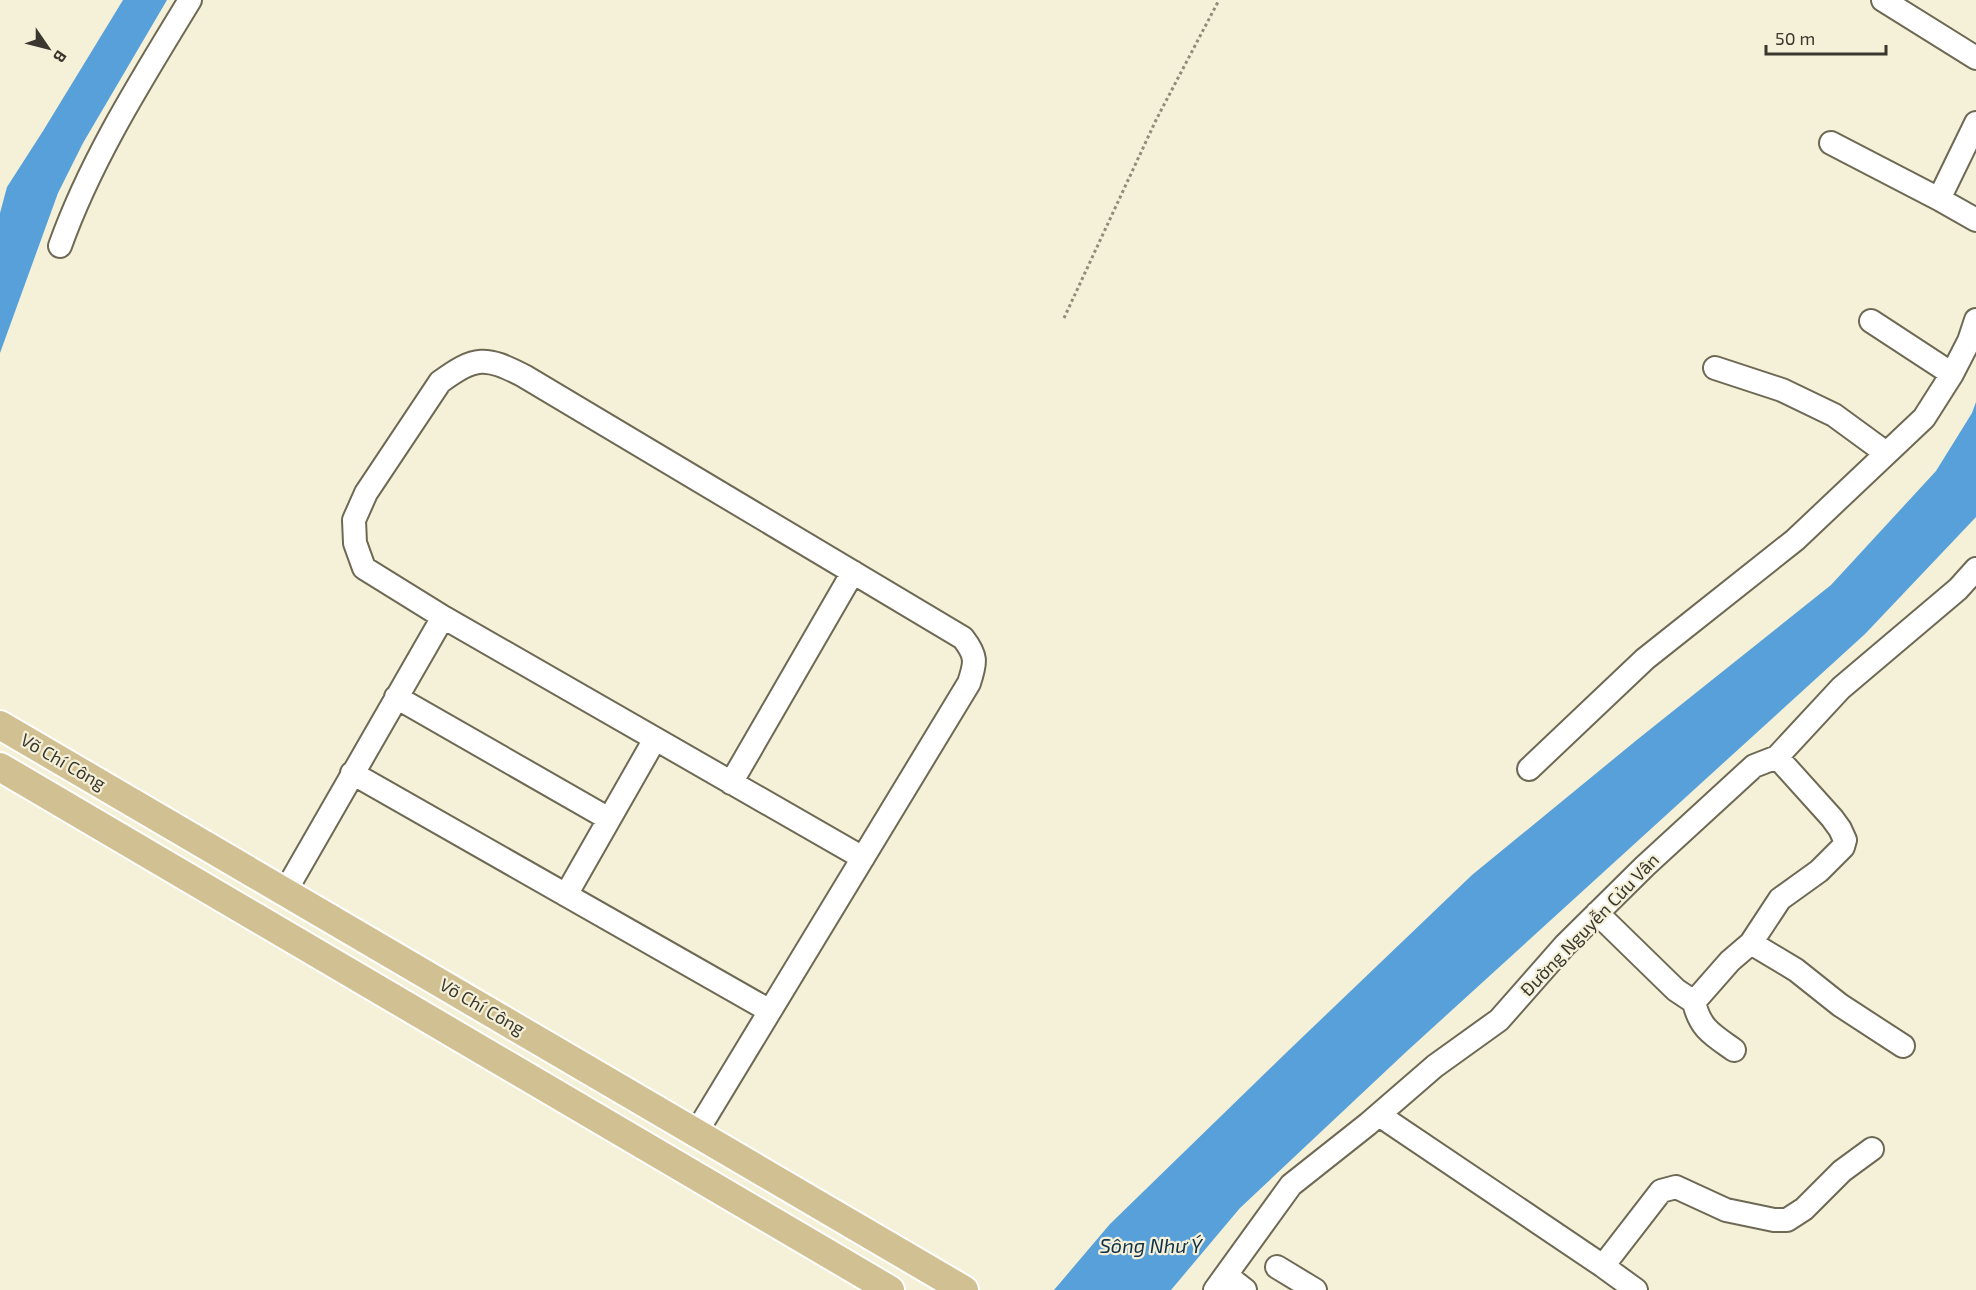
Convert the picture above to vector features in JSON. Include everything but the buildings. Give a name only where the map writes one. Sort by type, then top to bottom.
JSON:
[{"type":"main road","name":"Võ Chí Công","points":[[0,725],[964,1290]]},
{"type":"main road","name":"Võ Chí Công","points":[[0,767],[890,1290]]},
{"type":"main road","points":[[419,1014],[438,982]]},
{"type":"street","points":[[60,246],[75,207],[101,152],[190,0]]},
{"type":"street","points":[[1883,0],[1976,58]]},
{"type":"street","points":[[1939,200],[1976,123]]},
{"type":"street","points":[[1832,143],[1976,220]]},
{"type":"street","points":[[1529,769],[1645,659],[1795,540],[1923,418],[1952,374],[1970,341],[1976,320]]},
{"type":"street","points":[[1871,321],[1952,374]]},
{"type":"street","points":[[696,1133],[863,858],[969,683],[975,664],[972,650],[963,638],[499,363],[479,361],[458,369],[440,382],[366,493],[354,520],[355,543],[364,568],[443,617],[863,858]]},
{"type":"street","points":[[1715,368],[1782,390],[1834,415],[1886,453]]},
{"type":"street","name":"Đường Nguyễn Cửu Vân","points":[[1220,1283],[1291,1185],[1379,1115],[1435,1066],[1499,1020],[1565,945],[1645,866],[1754,766],[1777,757],[1841,688],[1958,589],[1976,569]]},
{"type":"street","points":[[731,783],[853,572]]},
{"type":"street","points":[[285,892],[443,617]]},
{"type":"street","points":[[396,697],[609,819]]},
{"type":"street","points":[[566,895],[655,739]]},
{"type":"street","points":[[1694,1002],[1730,961],[1751,943],[1780,899],[1819,872],[1843,848],[1845,840],[1836,823],[1777,757]]},
{"type":"street","points":[[352,774],[770,1011]]},
{"type":"street","points":[[1597,913],[1676,990],[1694,1002],[1698,1018],[1703,1025],[1734,1050]]},
{"type":"street","points":[[1751,943],[1796,970],[1839,1005],[1903,1046]]},
{"type":"street","points":[[1379,1115],[1636,1290]]},
{"type":"street","points":[[1603,1266],[1661,1191],[1667,1188],[1676,1187],[1726,1210],[1782,1221],[1804,1209],[1842,1171],[1872,1149]]},
{"type":"street","points":[[1277,1268],[1315,1290]]},
{"type":"street","points":[[1220,1283],[1245,1290]]},
{"type":"path","points":[[1064,318],[1156,120],[1219,0]]},
{"type":"water","points":[[123,0],[167,0],[83,143],[58,193],[0,353],[0,213],[7,187]]},
{"type":"water","name":"Sông Như Ý","points":[[1976,402],[1976,517],[1865,634],[1406,1052],[1240,1208],[1171,1290],[1054,1290],[1110,1224],[1472,875],[1831,585],[1936,471],[1972,413]]}]
